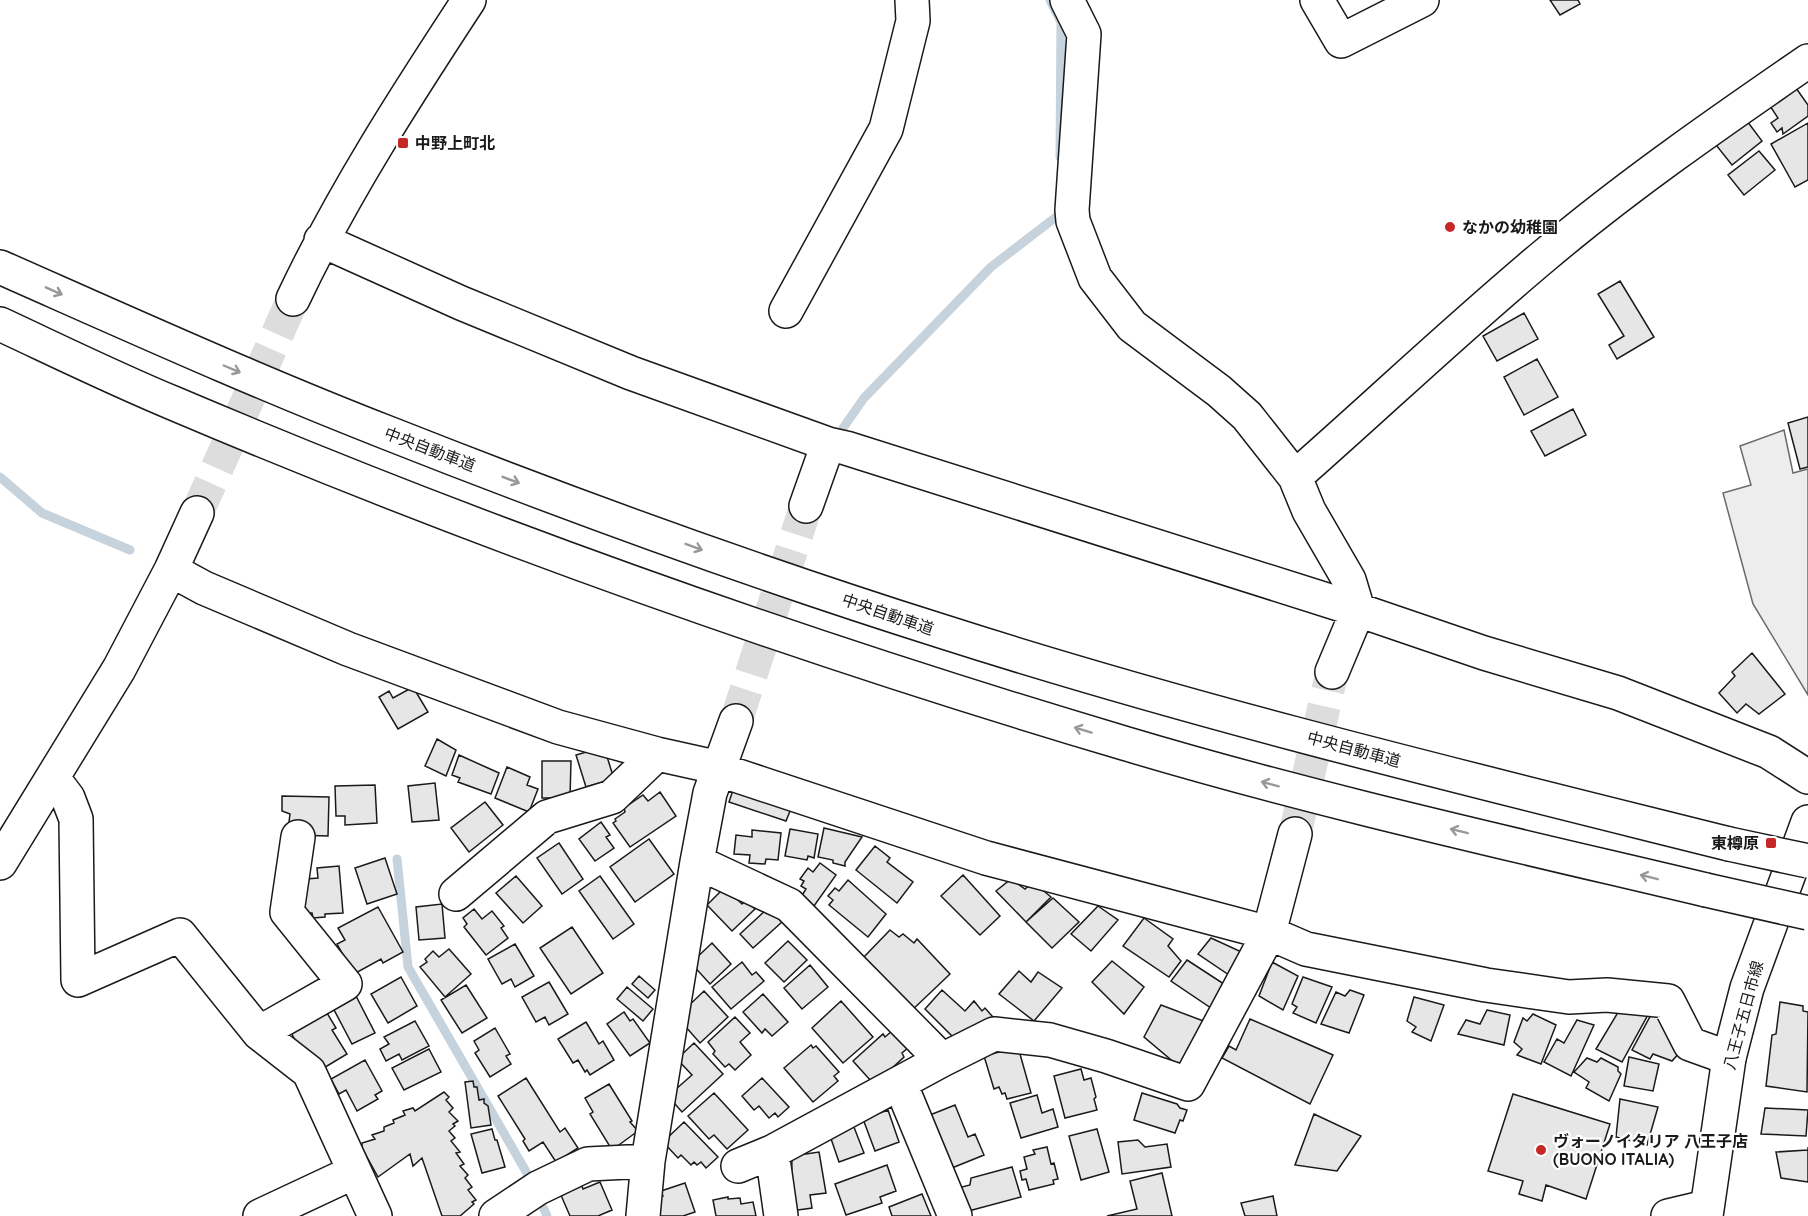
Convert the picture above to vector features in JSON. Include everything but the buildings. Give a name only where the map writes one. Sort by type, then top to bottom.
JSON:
[{"type":"main road","points":[[293,299],[321,240],[423,70],[469,0]]},
{"type":"main road","points":[[786,311],[886,129],[913,21],[912,0]]},
{"type":"main road","points":[[1067,0],[1084,34],[1073,221],[1095,278],[1132,326],[1219,391],[1247,416],[1295,477],[1309,511],[1349,580],[1358,610],[1332,672]]},
{"type":"main road","points":[[1317,0],[1341,42],[1422,0]]},
{"type":"main road","points":[[1295,477],[1544,256],[1617,198],[1724,119],[1808,61]]},
{"type":"main road","points":[[321,240],[461,303],[631,373],[828,444],[1358,610],[1484,653],[1618,693],[1769,752],[1808,777]]},
{"type":"main road","name":"中央自動車道","points":[[0,267],[188,351],[386,433],[742,564],[940,631],[1143,692],[1333,745],[1729,844],[1808,861]]},
{"type":"main road","points":[[0,324],[170,402],[355,478],[530,546],[759,627],[923,681],[1129,745],[1322,798],[1808,913]]},
{"type":"main road","points":[[806,506],[828,444]]},
{"type":"main road","points":[[0,863],[119,669],[171,570],[197,513]]},
{"type":"main road","points":[[171,570],[204,588],[348,649],[558,727],[718,769],[987,858],[1269,933],[1306,949],[1486,985],[1569,997],[1607,995],[1668,1001],[1690,1044],[1729,1058]]},
{"type":"main road","points":[[642,1216],[648,1161],[710,793],[736,721]]},
{"type":"main road","points":[[456,894],[547,817],[612,797],[657,754]]},
{"type":"main road","points":[[53,778],[68,798],[76,819],[78,980],[180,935],[259,1033],[309,1072],[375,1216]]},
{"type":"main road","name":"八王子五日市線","points":[[1706,1212],[1729,1058],[1747,988],[1808,822]]},
{"type":"main road","points":[[738,1166],[772,1152],[994,1034],[1050,1040],[1188,1084],[1269,933],[1295,834]]},
{"type":"main road","points":[[259,1033],[345,984],[287,912],[298,837]]},
{"type":"main road","points":[[697,862],[789,905],[942,1060]]},
{"type":"main road","points":[[900,1083],[955,1216]]},
{"type":"main road","points":[[772,1152],[781,1216]]},
{"type":"main road","points":[[496,1216],[538,1188],[588,1164],[648,1161]]},
{"type":"main road","points":[[260,1216],[354,1172]]},
{"type":"main road","points":[[1668,1216],[1706,1212]]},
{"type":"shaded area","points":[[1784,430],[1793,473],[1808,469],[1808,695],[1753,604],[1723,493],[1751,485],[1740,446]]},
{"type":"waterway","points":[[1050,0],[1061,22],[1060,157]]},
{"type":"waterway","points":[[843,428],[864,398],[991,267],[1056,217]]},
{"type":"waterway","points":[[0,477],[42,513],[130,550]]},
{"type":"waterway","points":[[397,859],[408,967],[528,1175]]},
{"type":"waterway","points":[[544,1209],[547,1216]]},
{"type":"tunnel","points":[[197,513],[293,299]]},
{"type":"tunnel","points":[[736,721],[806,506]]},
{"type":"tunnel","points":[[1295,834],[1332,672]]},
{"type":"place","name":"中野上町北","points":[[403,143]]},
{"type":"place","name":"なかの幼稚園","points":[[1450,227]]},
{"type":"place","name":"東樽原","points":[[1771,843]]},
{"type":"place","name":"ヴォーノイタリア 八王子店 (BUONO ITALIA)","points":[[1541,1150]]}]
